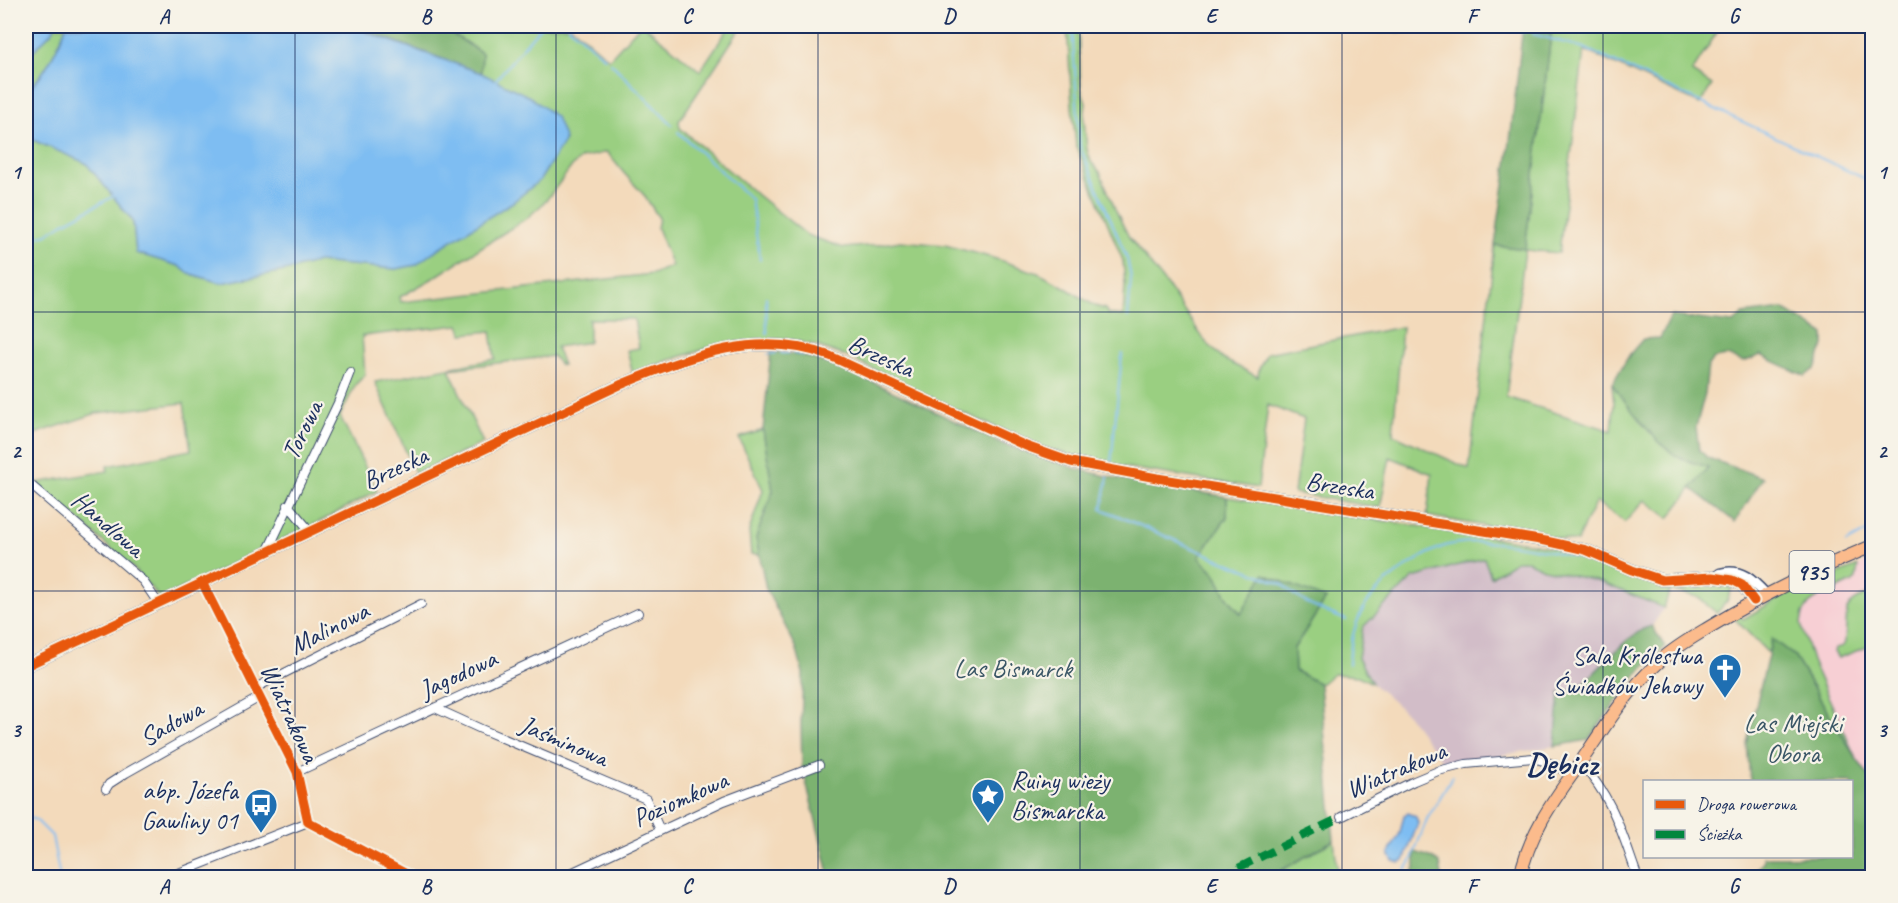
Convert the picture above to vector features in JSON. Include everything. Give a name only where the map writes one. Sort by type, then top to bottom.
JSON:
[{"type":"main road","name":"935","points":[[1520,878],[1526,854],[1536,830],[1571,775],[1616,710],[1661,660],[1690,639],[1760,598],[1788,583],[1872,546]]},
{"type":"street","name":"Brzeska","points":[[26,666],[642,375],[712,352],[743,346],[778,344],[801,347],[831,356],[1026,446],[1071,462],[1545,541],[1586,550],[1641,574],[1662,580],[1712,577],[1724,573],[1741,574],[1751,579],[1760,598]]},
{"type":"street","name":"Torowa","points":[[267,552],[338,403],[350,372]]},
{"type":"street","name":"Handlowa","points":[[26,481],[143,581],[158,603]]},
{"type":"street","points":[[288,505],[310,531]]},
{"type":"street","name":"Wiatrakowa","points":[[202,582],[297,772],[308,822]]},
{"type":"street","name":"Malinowa","points":[[258,692],[421,604]]},
{"type":"street","name":"Jagodowa","points":[[297,772],[638,613]]},
{"type":"street","name":"Sadowa","points":[[106,789],[126,773],[258,692]]},
{"type":"street","name":"Jaśminowa","points":[[435,708],[646,799],[660,830]]},
{"type":"street","name":"Wiatrakowa","points":[[1341,816],[1438,771],[1466,764],[1533,758],[1553,764],[1571,775]]},
{"type":"street","points":[[1580,763],[1611,804],[1638,878]]},
{"type":"street","name":"Poziomkowa","points":[[560,878],[724,801],[819,765]]},
{"type":"street","points":[[166,878],[308,822],[414,878]]},
{"type":"street","points":[[26,867],[29,878]]},
{"type":"shaded area","points":[[1484,558],[1492,577],[1516,561],[1527,561],[1544,569],[1600,582],[1664,608],[1652,626],[1643,629],[1626,641],[1579,688],[1560,694],[1555,746],[1445,765],[1407,714],[1372,683],[1358,659],[1363,627],[1413,578]]},
{"type":"shaded area","points":[[1872,559],[1872,780],[1856,758],[1812,661],[1801,624],[1803,613],[1809,604],[1820,596],[1851,583],[1858,566]]},
{"type":"green space","points":[[55,26],[66,26],[50,61],[26,92],[26,58],[53,31]]},
{"type":"green space","points":[[352,26],[440,26],[482,53],[481,73]]},
{"type":"green space","points":[[440,26],[571,26],[609,59],[639,26],[645,26],[700,71],[730,26],[742,26],[679,121],[680,128],[807,235],[844,248],[900,241],[945,245],[1038,273],[1095,306],[1105,309],[1108,314],[1123,316],[1125,285],[1123,261],[1076,146],[1067,26],[1078,26],[1081,88],[1086,103],[1084,120],[1087,149],[1091,162],[1100,172],[1129,237],[1168,287],[1205,341],[1223,359],[1258,377],[1259,369],[1267,353],[1402,327],[1393,434],[1469,469],[1495,245],[1525,249],[1552,26],[1721,26],[1692,72],[1712,85],[1700,104],[1584,50],[1559,253],[1525,250],[1506,397],[1612,431],[1614,404],[1612,384],[1642,422],[1681,459],[1708,467],[1669,518],[1645,500],[1625,522],[1596,502],[1577,542],[1427,516],[1432,474],[1390,457],[1380,508],[1294,493],[1304,419],[1268,405],[1258,488],[1104,464],[1038,446],[905,387],[851,358],[814,345],[786,339],[735,343],[709,348],[666,361],[633,375],[627,350],[639,348],[634,319],[589,319],[589,342],[556,347],[563,365],[560,365],[553,356],[449,369],[483,443],[416,474],[375,382],[495,359],[491,331],[463,334],[459,325],[362,336],[365,375],[356,384],[340,416],[377,491],[161,599],[133,568],[36,483],[108,471],[107,466],[191,450],[184,403],[97,413],[26,437],[26,137],[86,163],[133,221],[136,253],[180,266],[188,273],[221,283],[318,262],[396,269],[416,265],[513,202],[540,180],[565,140],[495,81],[481,73],[482,53]],"holes":[[[607,152],[644,195],[659,218],[657,228],[672,266],[653,274],[401,302],[400,297],[527,218],[545,202],[572,166],[582,158]]]},
{"type":"green space","points":[[1334,26],[1461,26],[1461,30],[1381,32]]},
{"type":"green space","points":[[1523,26],[1552,26],[1525,249],[1495,245],[1509,150]]},
{"type":"green space","points":[[1783,309],[1824,334],[1824,345],[1815,369],[1805,376],[1760,355],[1744,362],[1727,356],[1714,358],[1708,365],[1705,393],[1696,427],[1699,450],[1708,458],[1763,478],[1735,522],[1691,488],[1708,467],[1680,458],[1671,452],[1643,425],[1612,384],[1630,354],[1643,339],[1660,338],[1671,316],[1733,323],[1743,314]]},
{"type":"green space","name":"Las Bismarck","points":[[771,351],[804,356],[848,370],[1003,444],[1077,469],[1115,478],[1227,497],[1227,517],[1199,557],[1215,573],[1226,595],[1241,614],[1264,574],[1326,599],[1294,648],[1295,671],[1320,684],[1334,840],[1270,877],[830,877],[802,766],[803,673],[796,647],[766,589],[756,538],[773,491],[763,430]]},
{"type":"green space","points":[[763,430],[773,491],[756,538],[759,555],[751,554],[749,531],[763,490],[739,438]]},
{"type":"green space","points":[[1227,497],[1549,547],[1583,554],[1630,575],[1656,583],[1702,582],[1723,584],[1732,588],[1727,601],[1717,613],[1697,597],[1670,590],[1664,608],[1600,582],[1544,569],[1527,561],[1516,561],[1491,577],[1484,558],[1413,578],[1363,627],[1358,658],[1372,683],[1358,676],[1334,674],[1320,684],[1295,671],[1294,648],[1326,599],[1241,614],[1226,595],[1215,573],[1199,557],[1227,517]]},
{"type":"green space","points":[[1858,566],[1856,579],[1851,583],[1820,596],[1809,604],[1803,613],[1801,624],[1812,661],[1856,758],[1794,656],[1772,639],[1768,653],[1734,618],[1738,615],[1743,619],[1798,587]]},
{"type":"green space","points":[[1872,593],[1872,645],[1838,658],[1834,652],[1835,648],[1843,646],[1845,642],[1849,606],[1861,597]]},
{"type":"green space","points":[[1652,626],[1665,647],[1636,675],[1588,740],[1555,746],[1560,693],[1579,688],[1626,641],[1643,629]]},
{"type":"green space","name":"Las Miejski Obora","points":[[1772,639],[1794,656],[1856,758],[1872,780],[1872,877],[1751,877],[1763,858],[1853,858],[1853,780],[1750,780],[1747,743]]},
{"type":"green space","points":[[1334,840],[1338,877],[1270,877]]},
{"type":"green space","points":[[1415,852],[1440,863],[1442,877],[1411,877],[1415,868]]},
{"type":"water","points":[[26,26],[55,26],[53,31],[26,58]]},
{"type":"water","points":[[66,26],[349,26],[481,73],[530,97],[556,117],[565,140],[540,180],[513,202],[416,265],[396,269],[318,262],[221,283],[188,273],[179,266],[136,253],[133,221],[86,163],[26,137],[26,92],[50,61]]},
{"type":"water","points":[[1408,813],[1416,817],[1418,823],[1404,861],[1399,863],[1393,861],[1389,853],[1400,833],[1404,815]]},
{"type":"waterway","points":[[495,81],[541,26]]},
{"type":"waterway","points":[[568,26],[605,58]]},
{"type":"waterway","points":[[1072,26],[1080,147],[1127,258],[1131,278],[1128,317]]},
{"type":"waterway","points":[[1359,26],[1475,26],[1524,32]]},
{"type":"waterway","points":[[1533,34],[1584,48],[1872,182]]},
{"type":"waterway","points":[[611,63],[672,125]]},
{"type":"waterway","points":[[678,132],[751,199],[760,260]]},
{"type":"waterway","points":[[26,240],[47,234],[114,196]]},
{"type":"waterway","points":[[766,297],[767,333]]},
{"type":"waterway","points":[[768,354],[776,353]]},
{"type":"waterway","points":[[781,353],[788,353]]},
{"type":"waterway","points":[[793,353],[803,355]]},
{"type":"waterway","points":[[1111,464],[1122,354]]},
{"type":"waterway","points":[[1108,477],[1102,509],[1282,584],[1312,606],[1346,620]]},
{"type":"waterway","points":[[1846,543],[1872,529]]},
{"type":"waterway","points":[[1349,664],[1356,625],[1375,593],[1395,575],[1424,556],[1457,543],[1494,543],[1534,548],[1586,560],[1664,586]]},
{"type":"waterway","points":[[1401,878],[1411,861],[1427,819],[1453,776]]},
{"type":"waterway","points":[[26,817],[36,820],[52,836],[60,878]]},
{"type":"marked path","points":[[1218,878],[1341,817]]},
{"type":"cycle path","points":[[26,666],[620,385],[697,356],[749,345],[803,348],[830,356],[1026,446],[1071,462],[1546,541],[1586,550],[1662,580],[1712,577],[1732,580],[1742,585],[1754,601]]},
{"type":"cycle path","points":[[202,582],[297,772],[308,822],[414,878]]},
{"type":"place","name":"Sala Królestwa Świadków Jehowy","points":[[1725,699]]},
{"type":"place","name":"Ruiny wieży Bismarcka","points":[[988,824]]},
{"type":"place","name":"abp. Józefa Gawliny 01","points":[[261,834]]},
{"type":"district","name":"Dębicz","points":[[1562,763]]}]
